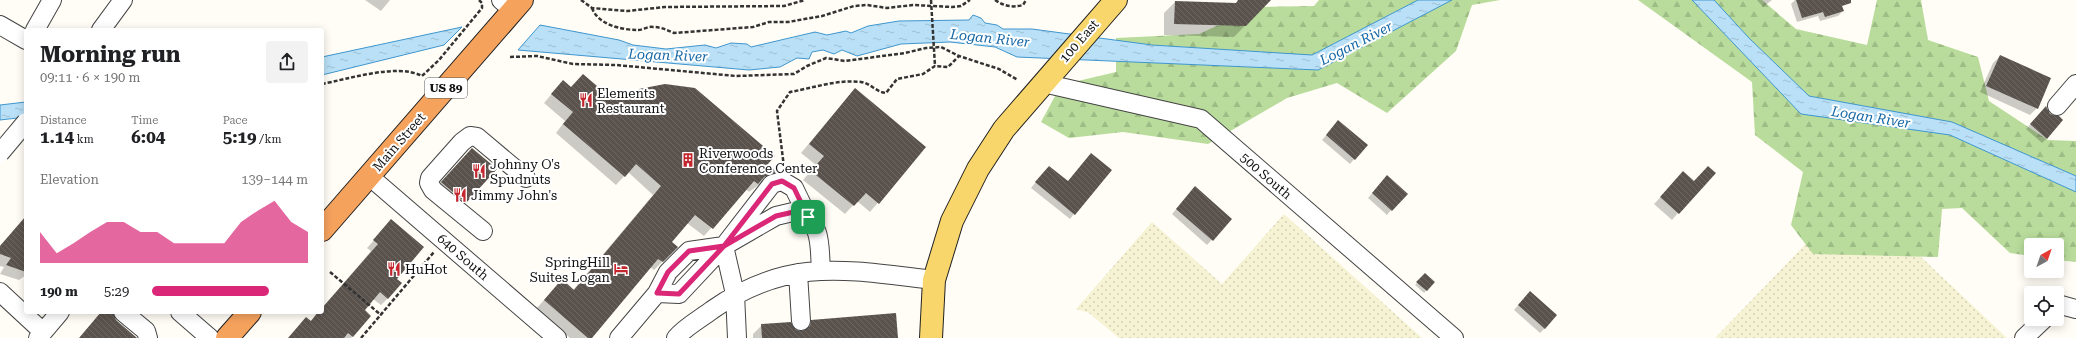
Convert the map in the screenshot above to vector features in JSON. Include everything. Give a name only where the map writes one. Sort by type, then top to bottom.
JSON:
[{"type":"highway","name":"Main Street","points":[[324,228],[370,176],[512,4]]},
{"type":"highway","points":[[227,338],[248,314]]},
{"type":"main road","name":"100 East","points":[[930,338],[934,280],[952,221],[978,169],[1004,129],[1116,0]]},
{"type":"street","points":[[36,28],[52,0]]},
{"type":"street","points":[[102,28],[123,0]]},
{"type":"street","points":[[0,25],[24,39]]},
{"type":"street","name":"500 South","points":[[1043,83],[1201,119],[1454,338]]},
{"type":"street","points":[[2057,106],[2076,84]]},
{"type":"street","points":[[0,153],[24,124]]},
{"type":"street","points":[[483,232],[433,190],[429,183],[430,178],[462,142],[470,136],[477,137],[526,178]]},
{"type":"street","name":"640 South","points":[[370,176],[557,338]]},
{"type":"street","points":[[619,338],[657,293],[679,294],[724,246],[772,184],[782,181],[794,188],[808,217],[818,230],[821,271]]},
{"type":"street","points":[[724,246],[776,216],[798,211],[808,217]]},
{"type":"street","points":[[724,246],[735,294],[736,338]]},
{"type":"street","points":[[676,338],[735,294],[765,282],[798,273],[821,271],[861,271],[934,280]]},
{"type":"street","points":[[798,273],[801,321]]},
{"type":"street","points":[[0,292],[40,334],[58,314]]},
{"type":"street","points":[[2064,306],[2076,309]]},
{"type":"street","points":[[126,314],[146,331],[148,338]]},
{"type":"street","points":[[182,314],[210,338]]},
{"type":"street","points":[[2024,338],[2037,326]]},
{"type":"path","points":[[324,84],[375,74],[401,71],[415,72],[422,76],[439,60],[482,8],[482,3],[479,0]]},
{"type":"path","points":[[581,0],[592,8],[628,11],[665,7],[784,6],[805,0]]},
{"type":"path","points":[[931,0],[935,66]]},
{"type":"path","points":[[592,8],[595,16],[604,23],[639,30],[651,26],[663,28],[674,33],[753,27],[769,22],[788,22],[822,16],[854,6],[867,5],[887,8],[913,6],[952,7],[961,6],[970,0]]},
{"type":"path","points":[[994,0],[1001,5],[1014,7],[1023,5],[1026,0]]},
{"type":"path","points":[[510,57],[537,56],[573,64],[616,65],[736,76],[794,74],[807,66],[826,58],[845,61],[905,54],[926,48],[941,47],[959,56],[999,69],[1018,80]]},
{"type":"path","points":[[785,170],[777,111],[790,92],[843,82],[862,82],[878,92],[886,93],[897,79],[923,74],[935,66],[948,67],[959,56]]},
{"type":"path","points":[[361,338],[434,252]]},
{"type":"path","points":[[330,272],[381,315]]},
{"type":"shaded area","points":[[1854,194],[2007,338],[1715,338]]},
{"type":"shaded area","points":[[1284,214],[1422,338],[1119,338],[1089,313],[1076,309],[1152,222],[1222,284]]},
{"type":"green space","points":[[1319,0],[1500,0],[1472,5],[1456,51],[1387,113],[1337,83],[1287,98],[1208,144],[1123,132],[1069,138],[1041,122],[1061,85],[1116,72],[1116,38],[1199,34],[1258,7],[1314,6]]},
{"type":"green space","points":[[1638,0],[1762,0],[1796,29],[1867,45],[1877,0],[1921,0],[1928,40],[1978,57],[1989,101],[2048,140],[2076,141],[2076,262],[2064,261],[2064,238],[2024,238],[2024,255],[2010,253],[1962,208],[1942,209],[1938,257],[1813,254],[1791,225],[1803,172],[1755,135],[1752,82]]},
{"type":"water","name":"Logan River","points":[[1418,0],[1452,0],[1318,70],[1017,57],[995,47],[950,42],[901,44],[857,56],[842,50],[834,54],[823,50],[812,52],[809,59],[797,58],[780,67],[749,70],[518,50],[540,25],[619,40],[633,45],[666,49],[705,45],[716,48],[731,43],[747,44],[751,47],[815,32],[827,35],[846,31],[851,33],[868,26],[899,21],[969,20],[973,15],[981,18],[985,23],[997,25],[1003,29],[1032,29],[1152,45],[1312,55]]},
{"type":"water","name":"Logan River","points":[[1692,0],[1714,0],[1749,38],[1809,96],[1952,122],[2076,176],[2076,192],[1950,135],[1801,114]]},
{"type":"water","points":[[462,27],[444,45],[324,75],[324,57]]},
{"type":"water","points":[[24,102],[24,117],[0,120],[0,105]]},
{"type":"building","points":[[1238,0],[1271,0],[1246,26],[1174,24],[1175,1],[1236,3]]},
{"type":"building","points":[[1796,0],[1851,0],[1851,3],[1842,6],[1844,11],[1825,17],[1823,12],[1802,18]]},
{"type":"building","points":[[2000,55],[2051,78],[2038,109],[1986,86]]},
{"type":"building","points":[[583,74],[610,97],[614,94],[620,100],[639,89],[665,84],[695,88],[775,156],[768,164],[777,172],[764,177],[758,184],[754,181],[713,229],[695,215],[672,242],[678,247],[663,262],[658,259],[592,338],[588,338],[544,300],[562,279],[574,290],[661,186],[636,164],[625,177],[563,124],[573,112],[551,94],[563,80],[571,87]]},
{"type":"building","points":[[855,88],[926,147],[879,204],[866,193],[854,206],[811,171],[824,156],[809,144]]},
{"type":"building","points":[[2046,106],[2050,114],[2059,116],[2063,120],[2047,139],[2030,124]]},
{"type":"building","points":[[1338,120],[1368,145],[1355,160],[1326,135]]},
{"type":"building","points":[[472,148],[497,169],[466,203],[441,182]]},
{"type":"building","points":[[1091,153],[1112,170],[1075,215],[1035,182],[1049,166],[1068,181]]},
{"type":"building","points":[[1708,166],[1716,173],[1679,214],[1660,197],[1683,171],[1694,181]]},
{"type":"building","points":[[1387,175],[1408,194],[1392,211],[1372,193]]},
{"type":"building","points":[[1195,186],[1232,219],[1213,241],[1176,209]]},
{"type":"building","points":[[24,218],[24,271],[6,265],[11,258],[0,254],[0,246]]},
{"type":"building","points":[[391,219],[424,247],[397,279],[402,283],[388,299],[380,292],[365,310],[371,316],[353,337],[348,333],[344,338],[288,338],[306,317],[311,321],[316,314],[324,314],[324,306],[378,244],[373,240]]},
{"type":"building","points":[[1425,273],[1435,282],[1427,291],[1416,282]]},
{"type":"building","points":[[1530,291],[1557,315],[1545,329],[1518,305]]},
{"type":"building","points":[[896,313],[898,338],[762,338],[761,324],[791,322],[796,330],[802,331],[810,326],[811,320]]},
{"type":"building","points":[[99,314],[114,314],[116,320],[137,338],[79,338]]},
{"type":"place","name":"Elements Restaurant","points":[[586,100]]},
{"type":"place","name":"Riverwoods Conference Center","points":[[688,160]]},
{"type":"place","name":"Johnny O's Spudnuts","points":[[479,171]]},
{"type":"place","name":"Jimmy John's","points":[[460,195]]},
{"type":"place","name":"HuHot","points":[[394,269]]},
{"type":"place","name":"SpringHill Suites Logan","points":[[621,269]]},
{"type":"route","points":[[808,217],[794,188],[782,181],[772,184],[724,246],[689,251],[668,272],[657,293],[679,294],[724,246],[776,216],[798,211],[808,217]]}]
